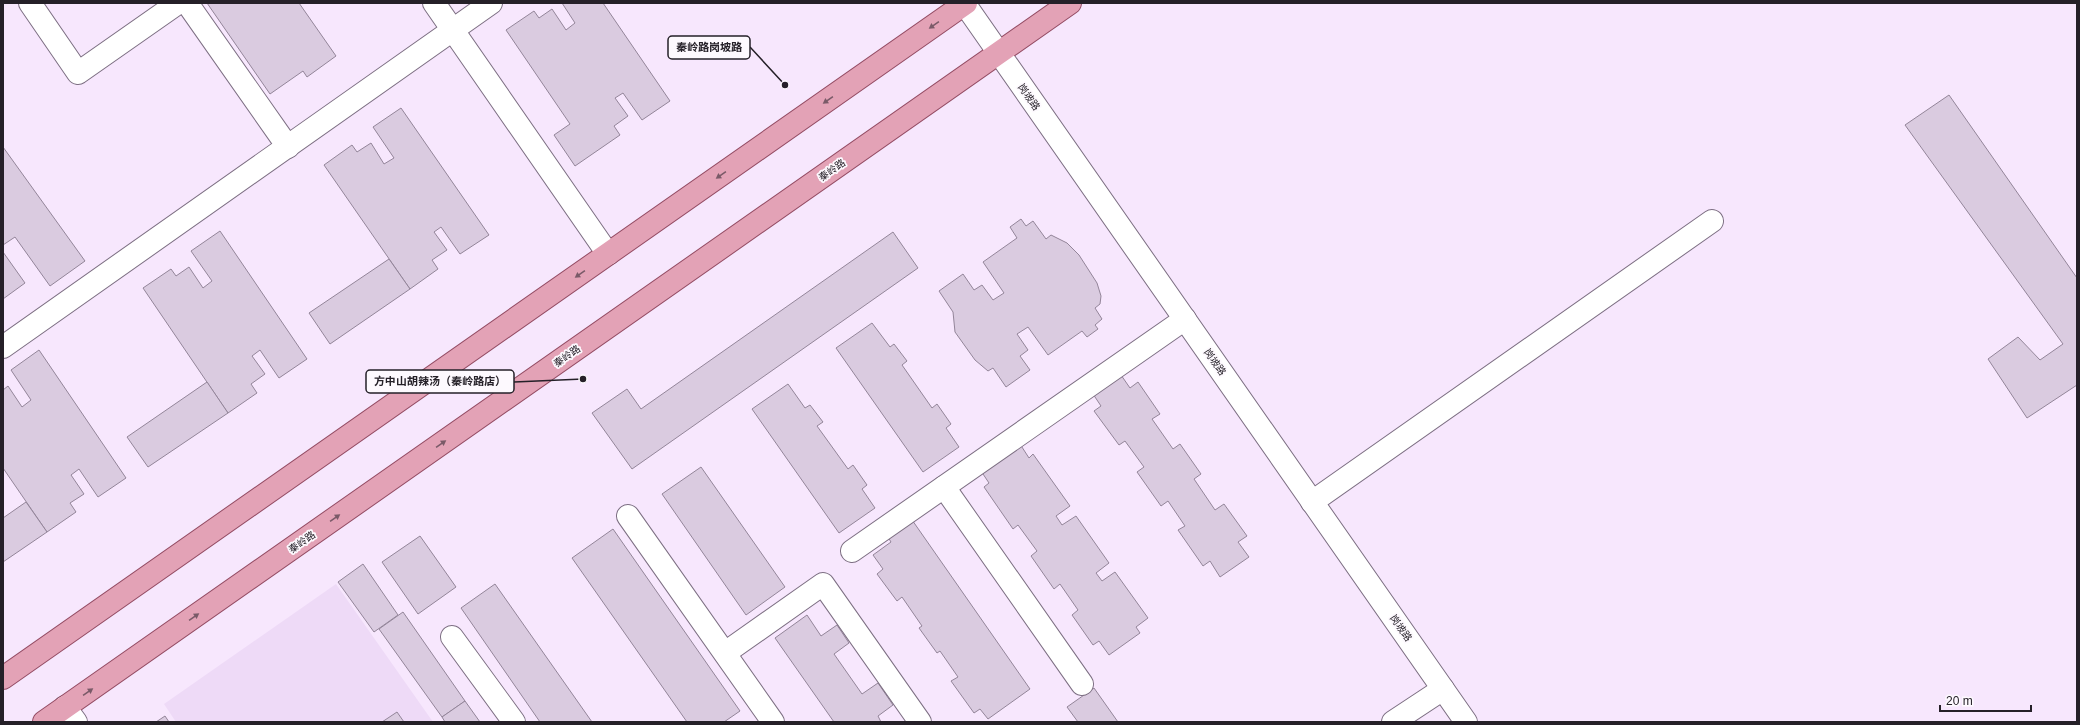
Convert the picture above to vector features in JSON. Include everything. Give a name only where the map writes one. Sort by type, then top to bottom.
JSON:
[{"type":"main road","points":[[3,678],[965,3]]},
{"type":"main road","name":"秦岭路","points":[[44,722],[71,715],[1070,3]]},
{"type":"street","points":[[30,3],[78,73],[178,3]]},
{"type":"street","points":[[187,3],[288,147]]},
{"type":"street","points":[[434,3],[608,254]]},
{"type":"street","points":[[3,347],[491,3]]},
{"type":"street","name":"岗坡路","points":[[965,3],[1466,722]]},
{"type":"street","points":[[1312,502],[1712,221]]},
{"type":"street","points":[[852,551],[1185,319]]},
{"type":"street","points":[[944,487],[1082,684]]},
{"type":"street","points":[[628,516],[725,653],[770,721]]},
{"type":"street","points":[[725,653],[823,584],[920,722]]},
{"type":"street","points":[[452,637],[514,722]]},
{"type":"street","points":[[1393,722],[1443,689]]},
{"type":"shaded area","points":[[336,584],[433,722],[176,722],[164,704]]},
{"type":"building","points":[[207,3],[299,3],[336,56],[307,77],[303,71],[270,94]]},
{"type":"building","points":[[562,3],[603,3],[670,101],[642,120],[623,93],[615,98],[628,116],[614,126],[620,135],[575,166],[554,135],[570,124],[506,30],[534,11],[539,18],[552,9],[566,30],[575,23]]},
{"type":"building","points":[[1949,95],[2077,278],[2077,385],[2027,418],[1988,359],[2018,337],[2040,360],[2063,344],[1905,125]]},
{"type":"building","points":[[401,108],[489,235],[460,254],[441,227],[434,232],[447,250],[432,260],[438,269],[410,289],[324,165],[352,145],[357,152],[371,143],[384,164],[394,158],[373,127]]},
{"type":"building","points":[[3,147],[85,261],[50,286],[15,237],[3,245]]},
{"type":"building","points":[[1021,219],[1026,226],[1033,221],[1046,239],[1051,235],[1067,243],[1079,255],[1097,283],[1101,296],[1100,304],[1095,308],[1102,319],[1095,325],[1098,329],[1087,337],[1082,331],[1048,355],[1028,327],[1017,334],[1028,350],[1020,356],[1030,370],[1006,387],[993,368],[988,371],[975,360],[955,332],[953,312],[939,291],[963,274],[974,290],[982,285],[993,300],[1004,293],[983,262],[1017,238],[1010,227]]},
{"type":"building","points":[[220,231],[307,359],[279,378],[260,350],[252,356],[265,374],[251,384],[257,393],[228,413],[143,288],[171,269],[176,276],[189,267],[203,288],[212,281],[191,251]]},
{"type":"building","points":[[893,232],[918,268],[632,469],[592,413],[627,389],[641,409]]},
{"type":"building","points":[[3,252],[25,283],[3,299]]},
{"type":"building","points":[[389,259],[410,289],[330,344],[309,313]]},
{"type":"building","points":[[872,323],[890,347],[894,344],[907,361],[902,365],[932,408],[937,404],[951,424],[946,428],[959,447],[923,472],[836,348]]},
{"type":"building","points":[[39,350],[126,478],[98,497],[79,469],[71,475],[84,494],[70,503],[76,512],[47,532],[3,468],[3,390],[8,386],[22,407],[31,400],[11,370]]},
{"type":"building","points":[[1121,375],[1130,388],[1138,382],[1160,414],[1152,419],[1173,449],[1180,444],[1201,474],[1194,479],[1215,510],[1224,504],[1247,536],[1238,542],[1249,557],[1220,577],[1210,561],[1203,566],[1178,530],[1185,526],[1168,501],[1161,506],[1137,472],[1144,467],[1125,441],[1119,445],[1094,411],[1101,406],[1093,394]]},
{"type":"building","points":[[207,382],[228,413],[148,467],[127,437]]},
{"type":"building","points":[[788,384],[805,408],[810,405],[823,422],[817,426],[848,469],[853,465],[867,485],[862,489],[875,508],[839,533],[752,409]]},
{"type":"building","points":[[1020,444],[1029,458],[1033,454],[1070,506],[1056,516],[1062,525],[1076,516],[1109,563],[1096,573],[1102,581],[1115,572],[1148,618],[1136,627],[1140,633],[1109,655],[1099,641],[1093,645],[1072,615],[1078,610],[1060,584],[1054,589],[1031,556],[1037,551],[1018,525],[1013,529],[984,487],[989,483],[981,471]]},
{"type":"building","points":[[701,467],[785,587],[746,615],[662,494]]},
{"type":"building","points":[[26,502],[47,532],[3,562],[3,518]]},
{"type":"building","points":[[910,517],[1030,689],[988,719],[980,709],[974,713],[951,681],[958,677],[940,651],[937,653],[919,628],[922,626],[902,597],[897,601],[877,574],[883,569],[873,555],[891,542],[886,534]]},
{"type":"building","points":[[613,529],[740,711],[724,722],[687,722],[572,558]]},
{"type":"building","points":[[420,536],[456,587],[418,614],[382,562]]},
{"type":"building","points":[[363,564],[398,615],[374,632],[338,582]]},
{"type":"building","points":[[495,584],[592,722],[540,722],[461,608]]},
{"type":"building","points":[[403,612],[465,701],[442,717],[379,629]]},
{"type":"building","points":[[807,615],[821,636],[837,625],[849,643],[834,654],[862,694],[878,683],[893,705],[878,716],[881,722],[834,722],[775,638]]},
{"type":"building","points":[[1094,688],[1118,722],[1078,722],[1067,707]]},
{"type":"building","points":[[465,701],[480,722],[445,722],[442,717]]},
{"type":"building","points":[[397,712],[404,722],[382,722]]},
{"type":"building","points":[[165,716],[169,722],[156,722]]},
{"type":"place","name":"秦岭路岗坡路","points":[[785,85]]},
{"type":"place","name":"方中山胡辣汤（秦岭路店）","points":[[583,379]]}]
